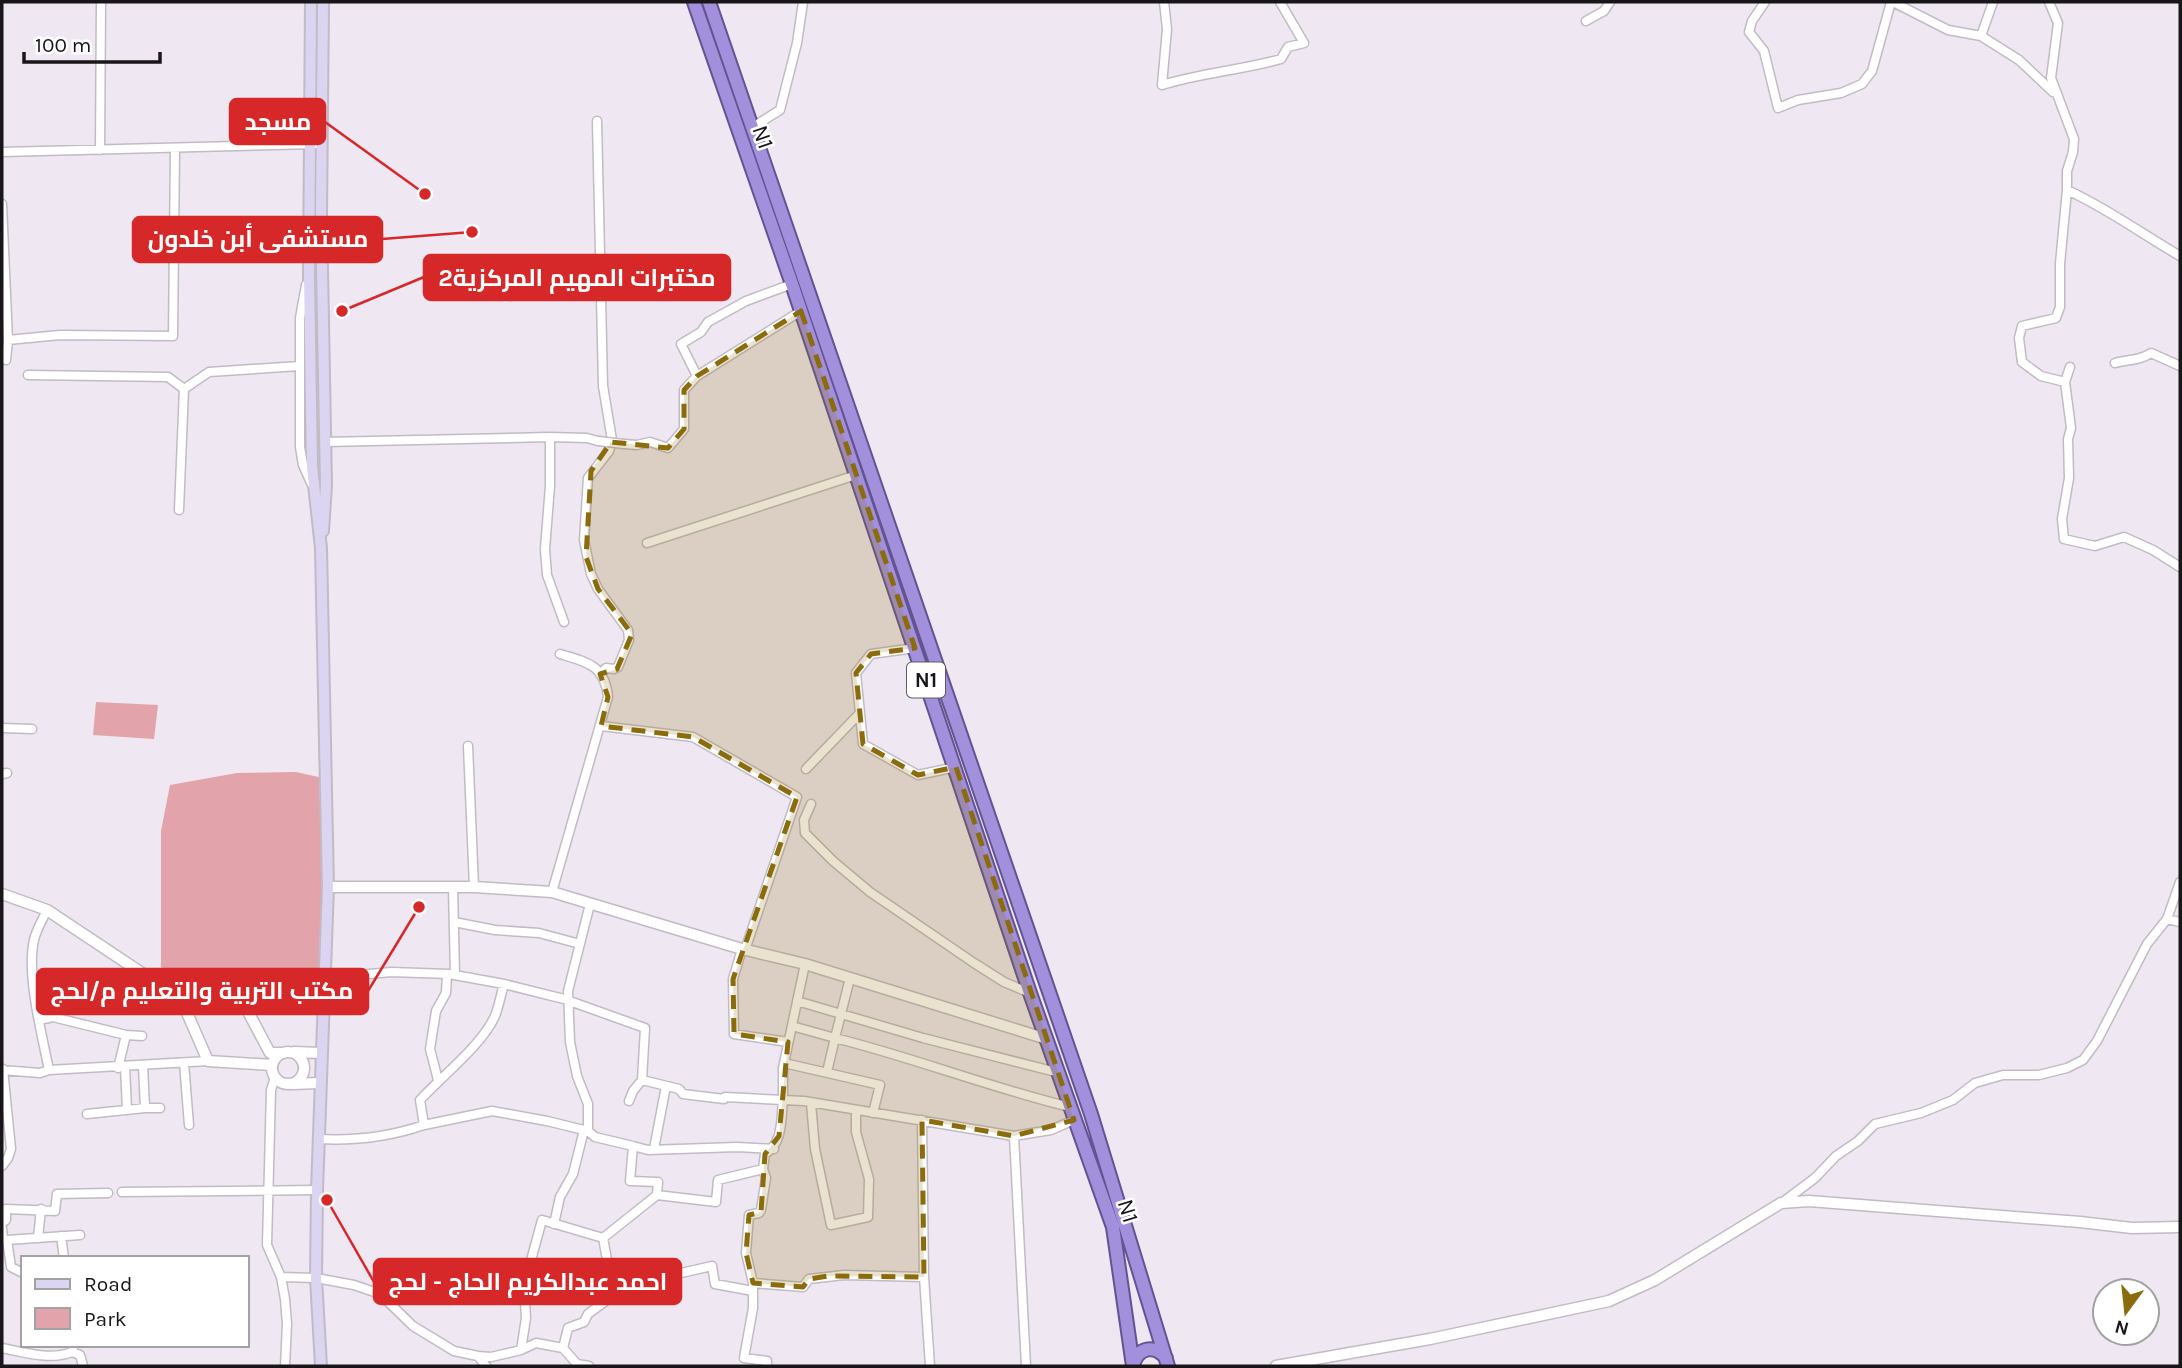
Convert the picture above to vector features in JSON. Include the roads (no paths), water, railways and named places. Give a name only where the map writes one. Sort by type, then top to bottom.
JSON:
[{"type":"highway","name":"N1","points":[[694,2],[956,767],[1030,993],[1113,1227],[1133,1366]]},
{"type":"highway","name":"N1","points":[[709,2],[1091,1114],[1170,1364]]},
{"type":"highway","points":[[1133,1366],[1138,1354],[1149,1349],[1160,1351],[1170,1364]]},
{"type":"main road","points":[[311,2],[325,442],[325,506],[321,548]]},
{"type":"main road","points":[[321,1366],[316,1278],[317,1190],[328,887],[321,548],[313,488],[309,275],[323,2]]},
{"type":"street","points":[[100,150],[101,2]]},
{"type":"street","points":[[751,128],[780,110],[797,43],[803,2]]},
{"type":"street","points":[[1164,2],[1167,29],[1162,85],[1281,59],[1288,47],[1304,43],[1280,2]]},
{"type":"street","points":[[1586,21],[1604,11],[1610,2]]},
{"type":"street","points":[[1765,2],[1752,21],[1749,32],[1764,51],[1778,107],[1798,100],[1842,93],[1862,84],[1872,71],[1892,2],[1948,30],[1982,36],[2019,60],[2055,94]]},
{"type":"street","points":[[1982,36],[1993,2]]},
{"type":"street","points":[[2049,2],[2058,23],[2050,78],[2074,139],[2067,171],[2060,264],[2060,307],[2056,318],[2022,326],[2019,338],[2022,362],[2041,376],[2065,382]]},
{"type":"street","points":[[597,121],[603,386],[612,440],[609,451],[588,478],[584,540],[586,557],[598,589],[628,629],[630,636],[618,667],[606,668],[600,674]]},
{"type":"street","points":[[2,152],[316,144]]},
{"type":"street","points":[[8,340],[60,335],[173,335],[175,149]]},
{"type":"street","points":[[2067,190],[2107,210],[2130,227],[2180,256]]},
{"type":"street","points":[[2,204],[8,340],[6,360]]},
{"type":"street","points":[[309,275],[300,310],[299,366],[301,453],[313,488]]},
{"type":"street","points":[[697,376],[681,344],[701,332],[708,322],[746,301],[792,284]]},
{"type":"street","points":[[325,442],[550,437],[587,438],[637,445],[650,442],[668,448],[684,429],[684,390],[697,376],[801,311]]},
{"type":"street","points":[[2115,363],[2140,361],[2151,354],[2180,366]]},
{"type":"street","points":[[184,389],[208,372],[299,366]]},
{"type":"street","points":[[2070,368],[2065,382],[2071,428],[2067,439],[2069,478],[2062,519],[2064,539],[2095,546],[2124,537],[2153,550],[2180,567]]},
{"type":"street","points":[[29,375],[168,377],[184,389]]},
{"type":"street","points":[[179,510],[184,389]]},
{"type":"street","points":[[550,437],[550,486],[545,549],[547,575],[564,622]]},
{"type":"street","points":[[647,543],[856,475]]},
{"type":"street","points":[[915,648],[871,654],[856,673],[863,744],[918,775],[956,767]]},
{"type":"street","points":[[552,892],[608,697],[600,674],[590,663],[560,654]]},
{"type":"street","points":[[806,769],[860,713]]},
{"type":"street","points":[[601,726],[693,737],[797,797],[733,979],[734,1034],[788,1042]]},
{"type":"street","points":[[2,728],[32,729]]},
{"type":"street","points":[[468,746],[474,887]]},
{"type":"street","points":[[811,804],[804,820],[805,833],[833,861],[870,892],[974,963],[1004,982],[1030,993]]},
{"type":"street","points":[[1276,1366],[1430,1339],[1609,1301],[1655,1280],[1781,1203],[1815,1178],[1836,1156],[1858,1141],[1875,1124],[1922,1113],[1953,1100],[1975,1083],[2003,1075],[2039,1074],[2067,1068],[2083,1060],[2097,1041],[2147,944],[2167,919],[2180,882]]},
{"type":"street","points":[[328,887],[474,887],[552,892],[743,950],[805,964],[1047,1039]]},
{"type":"street","points":[[439,1080],[430,1049],[436,1011],[446,993],[451,975],[453,888]]},
{"type":"street","points":[[2,894],[47,910],[181,999],[244,1004],[270,1053],[321,1053]]},
{"type":"street","points":[[554,1224],[560,1198],[573,1174],[586,1130],[588,1104],[577,1076],[570,1042],[568,991],[590,904]]},
{"type":"street","points":[[47,910],[34,939],[33,976],[49,1070]]},
{"type":"street","points":[[2167,919],[2180,922]]},
{"type":"street","points":[[454,922],[495,930],[539,933],[580,944]]},
{"type":"street","points":[[767,1366],[767,1361],[744,1359],[753,1308],[753,1287],[746,1253],[747,1238],[750,1215],[761,1210],[766,1178],[762,1169],[765,1154],[774,1149],[779,1136],[784,1063],[805,964]]},
{"type":"street","points":[[326,978],[391,972],[451,975],[504,984],[568,1001],[645,1028],[642,1080],[629,1101]]},
{"type":"street","points":[[827,1072],[850,978]]},
{"type":"street","points":[[424,1125],[420,1100],[475,1045],[494,1018],[504,984]]},
{"type":"street","points":[[181,999],[208,1061]]},
{"type":"street","points":[[797,1001],[1060,1073]]},
{"type":"street","points":[[39,1020],[53,1017],[126,1035],[142,1036]]},
{"type":"street","points":[[642,1080],[679,1089],[683,1094],[723,1099],[811,1102],[1014,1136],[1051,1130],[1072,1114],[1034,1098],[891,1052],[792,1026]]},
{"type":"street","points":[[126,1035],[121,1068],[127,1110]]},
{"type":"street","points":[[292,1084],[302,1077],[304,1071],[301,1059],[288,1053],[279,1055],[272,1065],[275,1077],[280,1082],[292,1084],[319,1083]]},
{"type":"street","points":[[2,1166],[11,1149],[2,1070],[40,1073],[49,1070],[208,1061],[272,1065]]},
{"type":"street","points":[[184,1063],[189,1125]]},
{"type":"street","points":[[784,1063],[880,1085],[873,1113]]},
{"type":"street","points":[[143,1066],[145,1108]]},
{"type":"street","points":[[275,1077],[271,1090],[267,1245],[281,1277],[287,1324],[285,1366]]},
{"type":"street","points":[[654,1149],[666,1086]]},
{"type":"street","points":[[811,1102],[815,1149],[831,1226],[868,1217],[869,1179],[856,1132],[856,1110]]},
{"type":"street","points":[[86,1114],[160,1108]]},
{"type":"street","points":[[318,1139],[370,1138],[492,1111],[586,1130],[595,1137],[654,1149],[774,1149]]},
{"type":"street","points":[[922,1120],[924,1278],[930,1366]]},
{"type":"street","points":[[1014,1136],[1026,1366]]},
{"type":"street","points":[[633,1146],[630,1181],[658,1182],[657,1195]]},
{"type":"street","points":[[603,1238],[657,1195],[716,1202],[718,1180],[762,1169]]},
{"type":"street","points":[[122,1192],[317,1190]]},
{"type":"street","points":[[80,1235],[8,1240],[3,1239],[2,1226],[6,1220],[6,1209],[55,1211],[57,1194],[108,1193]]},
{"type":"street","points":[[1781,1203],[1809,1201],[2132,1228],[2180,1227]]},
{"type":"street","points":[[37,1238],[41,1209]]},
{"type":"street","points":[[521,1350],[526,1318],[524,1286],[542,1220],[603,1238]]},
{"type":"street","points":[[61,1236],[64,1256]]},
{"type":"street","points":[[603,1238],[608,1265],[619,1291]]},
{"type":"street","points":[[8,1240],[10,1266],[21,1272]]},
{"type":"street","points":[[562,1348],[568,1328],[584,1322],[588,1314],[619,1291],[636,1289],[668,1276],[712,1266],[715,1284],[753,1287],[803,1287],[809,1279],[828,1276],[924,1278]]},
{"type":"street","points":[[281,1277],[316,1278],[354,1285],[380,1294],[401,1316],[454,1351],[491,1357],[521,1350],[536,1343],[562,1348],[577,1364],[589,1366]]},
{"type":"street","points":[[2,1348],[27,1355],[66,1354],[73,1348],[80,1355],[83,1366]]},
{"type":"street","points":[[478,1356],[486,1366]]},
{"type":"place","name":"مسجد","points":[[425,194]]},
{"type":"place","name":"مستشفى أبن خلدون","points":[[472,232]]},
{"type":"place","name":"مختبرات المهيم المركزية2","points":[[342,311]]},
{"type":"place","name":"مكتب التربية والتعليم م/لحج","points":[[419,907]]},
{"type":"place","name":"احمد عبدالكريم الحاج - لحج","points":[[327,1200]]}]
